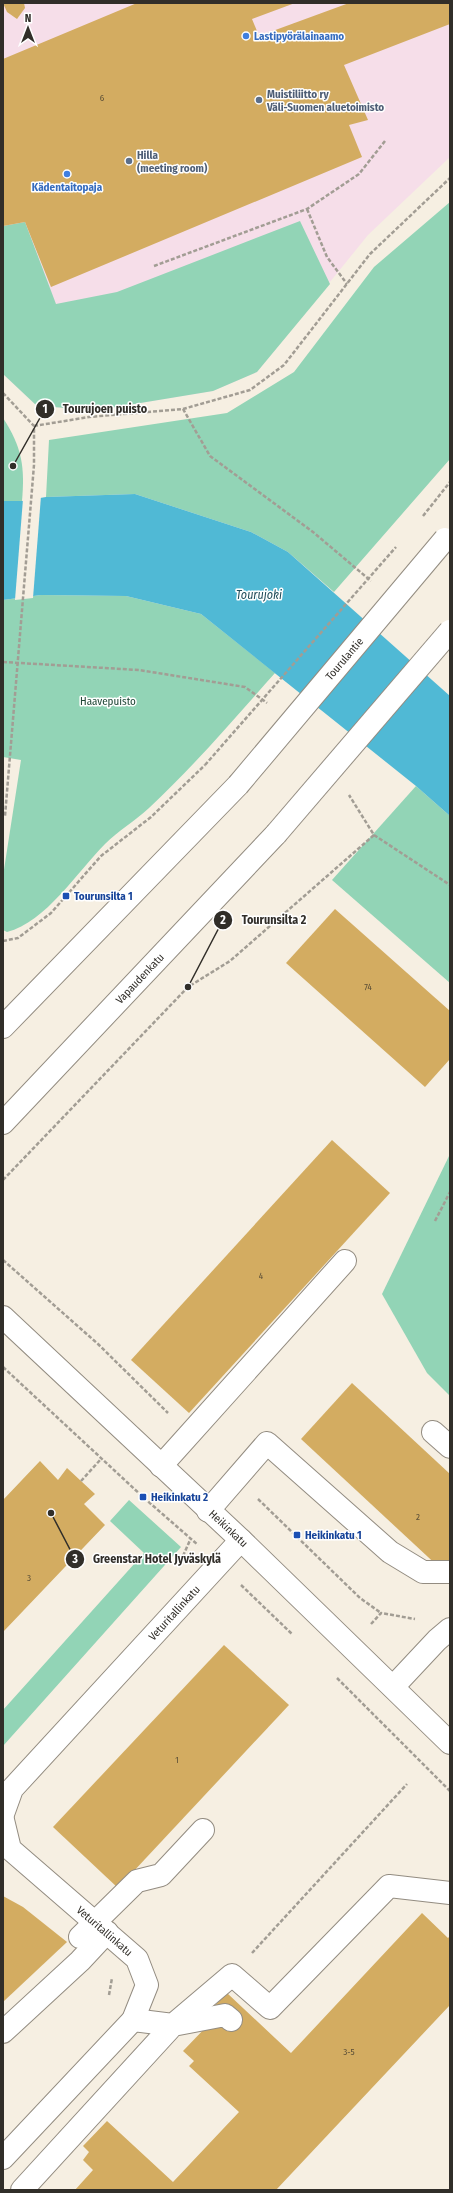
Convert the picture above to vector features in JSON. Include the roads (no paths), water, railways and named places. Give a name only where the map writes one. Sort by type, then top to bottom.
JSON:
[{"type":"street","name":"Tourulantie","points":[[3,1027],[238,785],[448,536]]},
{"type":"street","name":"Vapaudenkatu","points":[[3,1123],[276,834],[450,631]]},
{"type":"street","points":[[161,1466],[345,1261]]},
{"type":"street","name":"Heikinkatu","points":[[3,1317],[208,1511],[241,1540],[450,1743]]},
{"type":"street","points":[[433,1432],[450,1447]]},
{"type":"street","points":[[208,1511],[266,1443],[390,1552],[424,1572],[450,1572]]},
{"type":"street","name":"Veturitallinkatu","points":[[3,1814],[12,1789],[241,1540]]},
{"type":"street","points":[[393,1687],[437,1640],[450,1630]]},
{"type":"street","name":"Veturitallinkatu","points":[[3,1820],[10,1849],[137,1959],[147,1985],[133,2020],[3,2158]]},
{"type":"street","points":[[3,2032],[80,1961],[101,1927],[137,1882],[161,1875],[203,1830]]},
{"type":"street","points":[[22,2190],[173,2024],[232,1975],[270,2008],[389,1886],[450,1893]]},
{"type":"street","points":[[80,1937],[101,1927]]},
{"type":"street","points":[[133,2020],[173,2024],[228,2018],[248,1990]]},
{"type":"water","name":"Tourujoki","points":[[135,494],[251,532],[288,552],[450,696],[450,816],[416,786],[201,614],[126,596],[41,595],[3,600],[3,501],[22,501],[46,497]]},
{"type":"place","name":"Lastipyörälainaamo","points":[[246,36]]},
{"type":"place","name":"Muistiliitto ry Väli-Suomen aluetoimisto","points":[[259,100]]},
{"type":"place","name":"Hilla (meeting room)","points":[[129,161]]},
{"type":"place","name":"Kädentaitopaja","points":[[67,174]]},
{"type":"place","name":"Tourujoen puisto","points":[[13,466]]},
{"type":"place","name":"Tourunsilta 1","points":[[66,896]]},
{"type":"place","name":"Tourunsilta 2","points":[[188,987]]},
{"type":"place","name":"Heikinkatu 2","points":[[143,1497]]},
{"type":"place","name":"Greenstar Hotel Jyväskylä","points":[[51,1513]]},
{"type":"place","name":"Heikinkatu 1","points":[[297,1535]]},
{"type":"park label","name":"Haavepuisto","points":[[108,701]]}]
